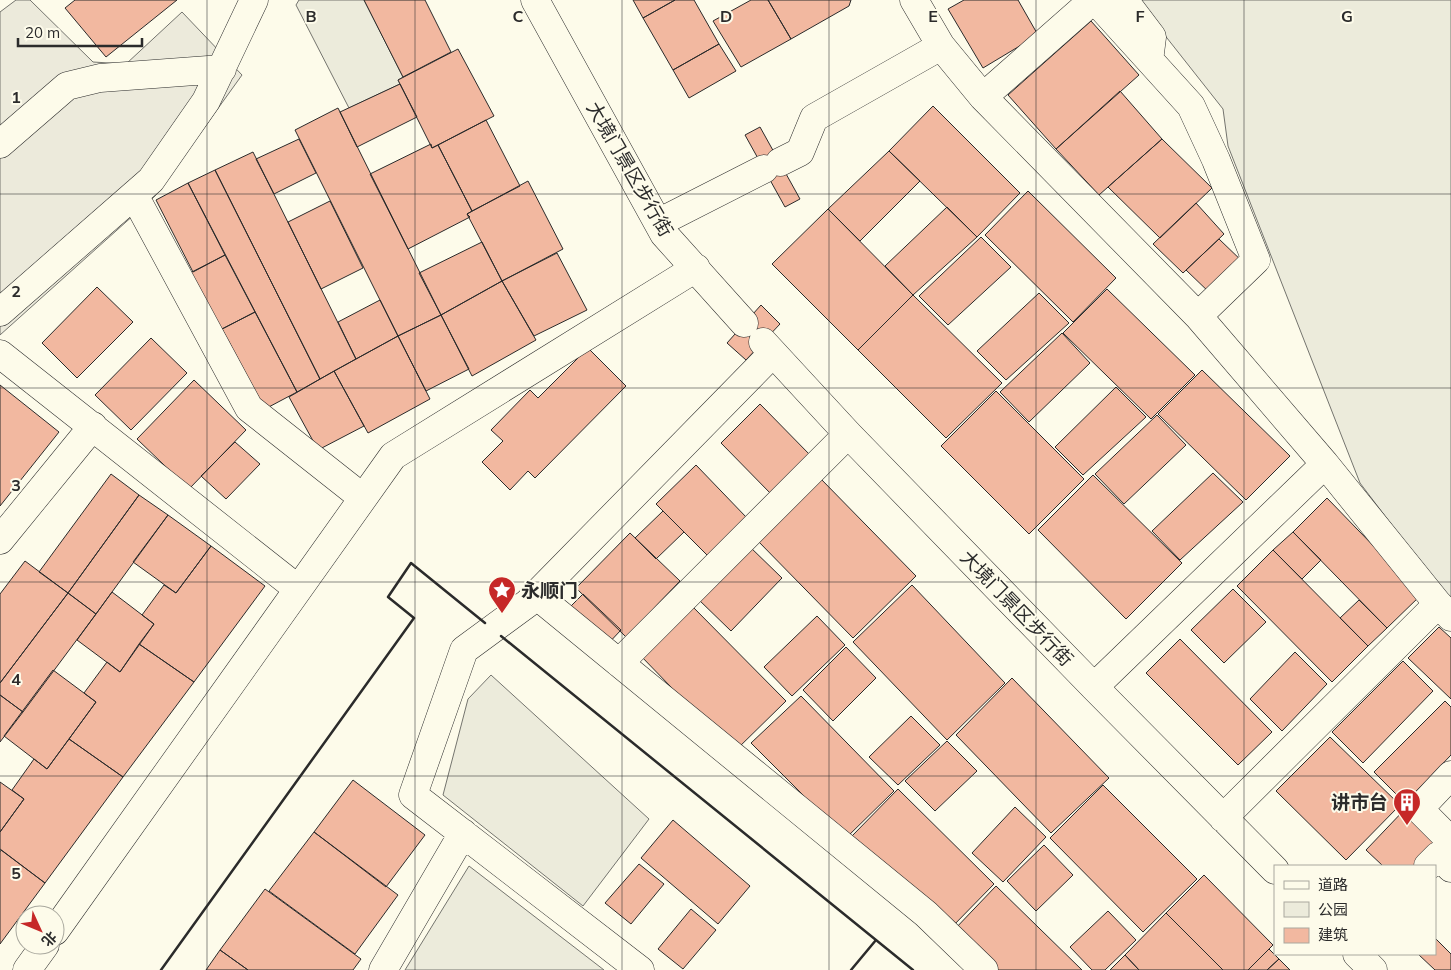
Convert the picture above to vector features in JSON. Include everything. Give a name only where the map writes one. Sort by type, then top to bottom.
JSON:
[{"type":"street","points":[[0,312],[152,180],[206,101],[254,0]]},
{"type":"street","points":[[983,97],[1094,0],[1191,106],[1216,160],[1256,260],[1198,316]]},
{"type":"street","points":[[1124,0],[1152,37],[1149,60]]},
{"type":"street","name":"大境门景区步行街","points":[[539,1],[664,234],[848,434],[1274,869]]},
{"type":"street","points":[[922,3],[941,46],[983,97],[1198,316],[1325,464],[1445,610],[1223,818]]},
{"type":"street","points":[[658,223],[800,152],[814,118],[941,46]]},
{"type":"street","points":[[0,144],[67,86],[100,78],[222,69]]},
{"type":"street","points":[[134,195],[249,408],[363,498]]},
{"type":"street","points":[[65,917],[393,456],[696,268]]},
{"type":"street","points":[[640,970],[413,795],[464,650],[528,603],[536,595],[760,339]]},
{"type":"street","points":[[0,354],[298,589]]},
{"type":"street","points":[[0,540],[93,426]]},
{"type":"street","points":[[619,662],[848,434]]},
{"type":"street","points":[[1094,687],[1325,464]]},
{"type":"street","points":[[536,595],[926,914],[984,970]]},
{"type":"street","points":[[1444,855],[1419,809],[1451,776]]},
{"type":"street","points":[[383,970],[463,833]]},
{"type":"street","points":[[27,970],[38,955]]},
{"type":"street","points":[[1358,955],[1373,970]]},
{"type":"green space","points":[[299,0],[364,0],[403,77],[398,80],[400,84],[349,108],[296,5]]},
{"type":"green space","points":[[1137,0],[1451,0],[1451,603],[1360,483],[1228,146],[1223,109]]},
{"type":"green space","points":[[491,675],[649,819],[583,906],[443,795],[468,699]]},
{"type":"green space","points":[[469,866],[604,970],[405,970]]},
{"type":"shaded area","points":[[16,0],[30,0],[93,62],[126,64],[182,12],[242,75],[155,196],[0,335],[0,12]]},
{"type":"building","points":[[75,0],[177,0],[106,57],[65,8]]},
{"type":"building","points":[[364,0],[425,0],[451,52],[403,77]]},
{"type":"building","points":[[633,0],[675,0],[643,18]]},
{"type":"building","points":[[675,0],[694,0],[719,44],[673,70],[643,18]]},
{"type":"building","points":[[751,0],[768,0],[791,39],[741,67],[713,21]]},
{"type":"building","points":[[768,0],[851,0],[849,6],[791,39]]},
{"type":"building","points":[[964,0],[1018,0],[1038,35],[983,68],[948,9]]},
{"type":"building","points":[[1091,21],[1139,75],[1056,149],[1008,95]]},
{"type":"building","points":[[719,44],[736,71],[689,98],[673,70]]},
{"type":"building","points":[[458,49],[494,116],[432,148],[398,80]]},
{"type":"building","points":[[400,84],[417,117],[357,147],[340,112]]},
{"type":"building","points":[[1120,91],[1162,139],[1099,195],[1056,149]]},
{"type":"building","points":[[933,106],[1020,193],[977,237],[889,151]]},
{"type":"building","points":[[338,108],[441,315],[398,336],[295,130]]},
{"type":"building","points":[[486,120],[520,186],[472,211],[438,145]]},
{"type":"building","points":[[760,127],[800,199],[785,207],[745,135]]},
{"type":"building","points":[[299,139],[316,173],[274,194],[256,159]]},
{"type":"building","points":[[1162,139],[1212,188],[1160,238],[1108,187]]},
{"type":"building","points":[[431,144],[432,148],[438,145],[472,211],[467,214],[470,217],[408,249],[370,174]]},
{"type":"building","points":[[889,151],[920,181],[860,241],[828,209]]},
{"type":"building","points":[[253,152],[356,359],[320,379],[215,170]]},
{"type":"building","points":[[215,170],[320,379],[297,392],[188,183]]},
{"type":"building","points":[[528,181],[563,249],[502,281],[467,214]]},
{"type":"building","points":[[188,183],[225,255],[193,272],[156,200]]},
{"type":"building","points":[[1028,191],[1116,278],[1073,322],[985,235]]},
{"type":"building","points":[[330,201],[363,268],[321,289],[288,222]]},
{"type":"building","points":[[1196,203],[1224,234],[1183,273],[1153,244]]},
{"type":"building","points":[[947,207],[977,237],[913,295],[885,266]]},
{"type":"building","points":[[828,209],[913,295],[858,350],[772,264]]},
{"type":"building","points":[[981,237],[1011,267],[948,325],[919,296]]},
{"type":"building","points":[[1219,239],[1245,264],[1212,295],[1186,270]]},
{"type":"building","points":[[482,242],[502,281],[441,315],[419,273]]},
{"type":"building","points":[[557,253],[587,310],[534,336],[502,281]]},
{"type":"building","points":[[225,255],[255,312],[220,330],[190,273]]},
{"type":"building","points":[[502,281],[536,340],[472,376],[441,315]]},
{"type":"building","points":[[97,287],[133,322],[77,378],[42,343]]},
{"type":"building","points":[[1107,289],[1195,375],[1151,419],[1063,333]]},
{"type":"building","points":[[1039,293],[1069,323],[1006,380],[977,351]]},
{"type":"building","points":[[913,295],[1002,383],[946,438],[858,350]]},
{"type":"building","points":[[380,300],[398,336],[356,359],[338,322]]},
{"type":"building","points":[[761,305],[780,324],[746,360],[727,343]]},
{"type":"building","points":[[255,312],[297,392],[265,409],[222,329]]},
{"type":"building","points":[[441,315],[469,369],[426,391],[398,336]]},
{"type":"building","points":[[1062,333],[1090,363],[1029,422],[1000,392]]},
{"type":"building","points":[[398,336],[430,399],[368,433],[334,371]]},
{"type":"building","points":[[151,338],[187,373],[131,430],[95,395]]},
{"type":"building","points":[[588,348],[626,386],[535,478],[528,471],[510,490],[482,462],[503,441],[491,430],[530,390],[538,398]]},
{"type":"building","points":[[1202,370],[1290,456],[1246,500],[1158,414]]},
{"type":"building","points":[[334,371],[364,426],[318,450],[289,397]]},
{"type":"building","points":[[194,380],[246,430],[189,489],[137,439]]},
{"type":"building","points":[[0,385],[59,432],[0,506]]},
{"type":"building","points":[[1116,387],[1146,417],[1083,475],[1055,447]]},
{"type":"building","points":[[996,391],[1084,479],[1029,534],[941,446]]},
{"type":"building","points":[[760,404],[811,456],[772,495],[721,443]]},
{"type":"building","points":[[1157,415],[1186,445],[1124,504],[1095,474]]},
{"type":"building","points":[[235,442],[260,464],[226,499],[201,476]]},
{"type":"building","points":[[696,465],[747,518],[708,556],[656,504]]},
{"type":"building","points":[[1213,473],[1243,502],[1180,560],[1152,531]]},
{"type":"building","points":[[111,474],[139,495],[68,593],[39,572]]},
{"type":"building","points":[[1093,475],[1182,563],[1126,619],[1038,530]]},
{"type":"building","points":[[819,477],[916,576],[853,638],[756,539]]},
{"type":"building","points":[[139,495],[168,515],[96,614],[68,593]]},
{"type":"building","points":[[1327,498],[1421,595],[1387,628],[1293,532]]},
{"type":"building","points":[[663,511],[684,532],[656,559],[635,538]]},
{"type":"building","points":[[168,515],[211,546],[176,593],[133,562]]},
{"type":"building","points":[[1293,532],[1321,560],[1302,579],[1273,550]]},
{"type":"building","points":[[630,533],[680,581],[626,637],[576,588]]},
{"type":"building","points":[[748,545],[782,578],[731,631],[697,598]]},
{"type":"building","points":[[211,546],[265,586],[194,682],[139,644],[154,624],[142,615],[164,585],[176,593]]},
{"type":"building","points":[[1273,550],[1368,646],[1332,682],[1237,586]]},
{"type":"building","points":[[25,561],[68,593],[0,683],[0,594]]},
{"type":"building","points":[[912,585],[1005,683],[947,740],[853,642]]},
{"type":"building","points":[[1233,589],[1266,622],[1224,663],[1191,630]]},
{"type":"building","points":[[112,592],[154,624],[120,672],[77,640]]},
{"type":"building","points":[[68,593],[96,614],[23,712],[0,695],[0,683]]},
{"type":"building","points":[[583,594],[621,630],[605,647],[567,610]]},
{"type":"building","points":[[1359,600],[1387,628],[1368,646],[1340,618]]},
{"type":"building","points":[[690,604],[786,701],[734,752],[639,654]]},
{"type":"building","points":[[817,616],[845,645],[792,696],[764,667]]},
{"type":"building","points":[[1439,627],[1451,638],[1451,699],[1408,658]]},
{"type":"building","points":[[1180,639],[1272,732],[1238,765],[1146,673]]},
{"type":"building","points":[[139,644],[194,682],[123,777],[69,739],[96,702],[84,693],[107,662],[120,672]]},
{"type":"building","points":[[846,647],[876,678],[833,721],[803,690]]},
{"type":"building","points":[[1295,652],[1327,684],[1282,731],[1250,699]]},
{"type":"building","points":[[1403,661],[1433,691],[1363,763],[1332,732]]},
{"type":"building","points":[[53,670],[96,702],[47,769],[4,736]]},
{"type":"building","points":[[1012,678],[1109,778],[1051,833],[956,735]]},
{"type":"building","points":[[0,695],[23,712],[0,742]]},
{"type":"building","points":[[801,696],[894,791],[846,838],[751,743]]},
{"type":"building","points":[[1445,701],[1451,707],[1451,755],[1405,803],[1374,772]]},
{"type":"building","points":[[911,716],[940,745],[898,785],[869,757]]},
{"type":"building","points":[[1330,737],[1400,805],[1346,860],[1276,791]]},
{"type":"building","points":[[69,739],[123,777],[45,883],[0,849],[0,832],[24,799],[12,790],[34,759],[47,769]]},
{"type":"building","points":[[947,741],[977,771],[935,811],[905,781]]},
{"type":"building","points":[[353,780],[425,835],[386,887],[314,832]]},
{"type":"building","points":[[0,782],[24,799],[0,832]]},
{"type":"building","points":[[1103,785],[1197,879],[1143,932],[1050,838]]},
{"type":"building","points":[[898,789],[994,884],[949,930],[852,836]]},
{"type":"building","points":[[1015,807],[1046,837],[1003,882],[972,853]]},
{"type":"building","name":"讲市台","points":[[1406,808],[1442,843],[1421,865],[1382,865],[1366,850]]},
{"type":"building","points":[[673,820],[750,886],[718,924],[641,858]]},
{"type":"building","points":[[314,832],[398,895],[355,954],[269,891]]},
{"type":"building","points":[[1044,845],[1073,875],[1036,911],[1007,881]]},
{"type":"building","points":[[1,850],[45,883],[29,905],[15,905],[15,924],[0,944]]},
{"type":"building","points":[[639,864],[664,884],[631,924],[605,903]]},
{"type":"building","points":[[1204,875],[1273,945],[1248,970],[1223,970],[1166,913]]},
{"type":"building","points":[[996,886],[1082,970],[993,970],[953,931]]},
{"type":"building","points":[[265,889],[361,959],[353,970],[248,970],[220,950]]},
{"type":"building","points":[[691,909],[716,930],[683,969],[658,949]]},
{"type":"building","points":[[1108,911],[1136,940],[1105,970],[1092,970],[1070,947]]},
{"type":"building","points":[[1166,913],[1223,970],[1139,970],[1125,955]]},
{"type":"building","points":[[1436,939],[1451,954],[1451,970],[1435,970],[1419,955],[1436,955]]},
{"type":"building","points":[[1269,949],[1279,959],[1267,970],[1248,970]]},
{"type":"building","points":[[220,950],[248,970],[206,970]]},
{"type":"building","points":[[1125,955],[1139,970],[1110,970]]},
{"type":"building","points":[[1279,959],[1290,970],[1267,970]]},
{"type":"wall","points":[[161,970],[414,618],[388,597],[411,563],[485,623]]},
{"type":"wall","points":[[501,636],[913,970]]},
{"type":"wall","points":[[851,970],[876,940]]},
{"type":"place","name":"永顺门","points":[[502,614]]},
{"type":"place","name":"讲市台","points":[[1407,826]]}]
